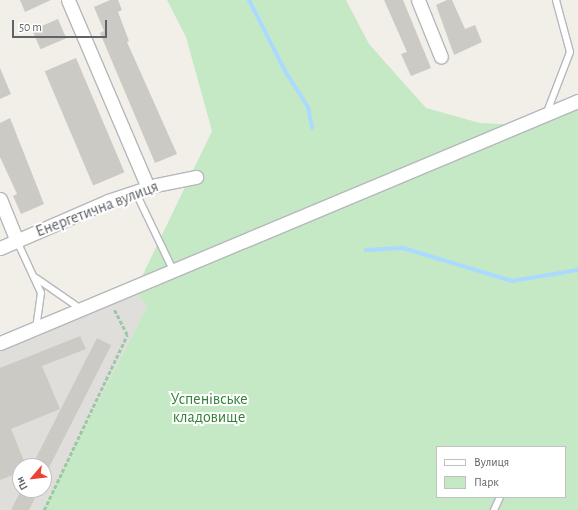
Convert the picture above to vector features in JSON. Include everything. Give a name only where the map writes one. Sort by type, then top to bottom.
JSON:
[{"type":"street","points":[[68,0],[142,191]]},
{"type":"street","points":[[418,0],[442,57]]},
{"type":"street","points":[[0,344],[578,101]]},
{"type":"street","name":"Енергетична вулиця","points":[[0,248],[142,191],[196,177]]},
{"type":"street","points":[[0,199],[17,241]]},
{"type":"lane","points":[[546,115],[570,52],[556,0]]},
{"type":"lane","points":[[570,52],[578,52]]},
{"type":"lane","points":[[142,191],[173,270]]},
{"type":"lane","points":[[17,241],[36,278],[42,305],[35,329]]},
{"type":"lane","points":[[36,278],[81,310]]},
{"type":"lane","points":[[494,510],[500,498]]},
{"type":"path","points":[[44,510],[128,335],[112,311]]},
{"type":"shaded area","points":[[135,291],[147,307],[52,491],[52,458],[12,458],[12,498],[48,498],[42,510],[0,510],[0,347]]},
{"type":"green space","name":"Успенівське кладовище","points":[[167,0],[346,0],[369,44],[426,108],[480,123],[520,125],[578,105],[578,510],[42,510],[48,498],[52,498],[52,491],[147,307],[135,291],[212,131],[186,37]]},
{"type":"building","points":[[20,0],[51,0],[25,12]]},
{"type":"building","points":[[110,0],[118,0],[122,10],[118,12],[129,41],[127,42],[177,154],[155,163],[100,33],[104,31],[94,7]]},
{"type":"building","points":[[384,0],[403,0],[431,68],[411,76],[401,54],[407,52]]},
{"type":"building","points":[[447,0],[452,0],[465,29],[475,25],[482,42],[454,55],[436,5]]},
{"type":"building","points":[[58,19],[66,38],[40,49],[32,30]]},
{"type":"building","points":[[76,58],[124,172],[93,185],[45,71]]},
{"type":"building","points":[[0,68],[11,94],[0,99]]},
{"type":"building","points":[[10,118],[44,204],[21,214],[13,196],[17,194],[0,157],[0,123]]},
{"type":"building","points":[[80,336],[86,349],[42,366],[60,409],[11,429],[23,458],[12,458],[12,475],[0,480],[0,368]]},
{"type":"building","points":[[97,338],[111,345],[52,462],[52,458],[36,458]]},
{"type":"building","points":[[17,498],[35,498],[29,510],[11,510]]},
{"type":"waterway","points":[[249,0],[285,71],[308,107],[312,128]]},
{"type":"waterway","points":[[366,250],[403,248],[512,281],[578,270]]}]
